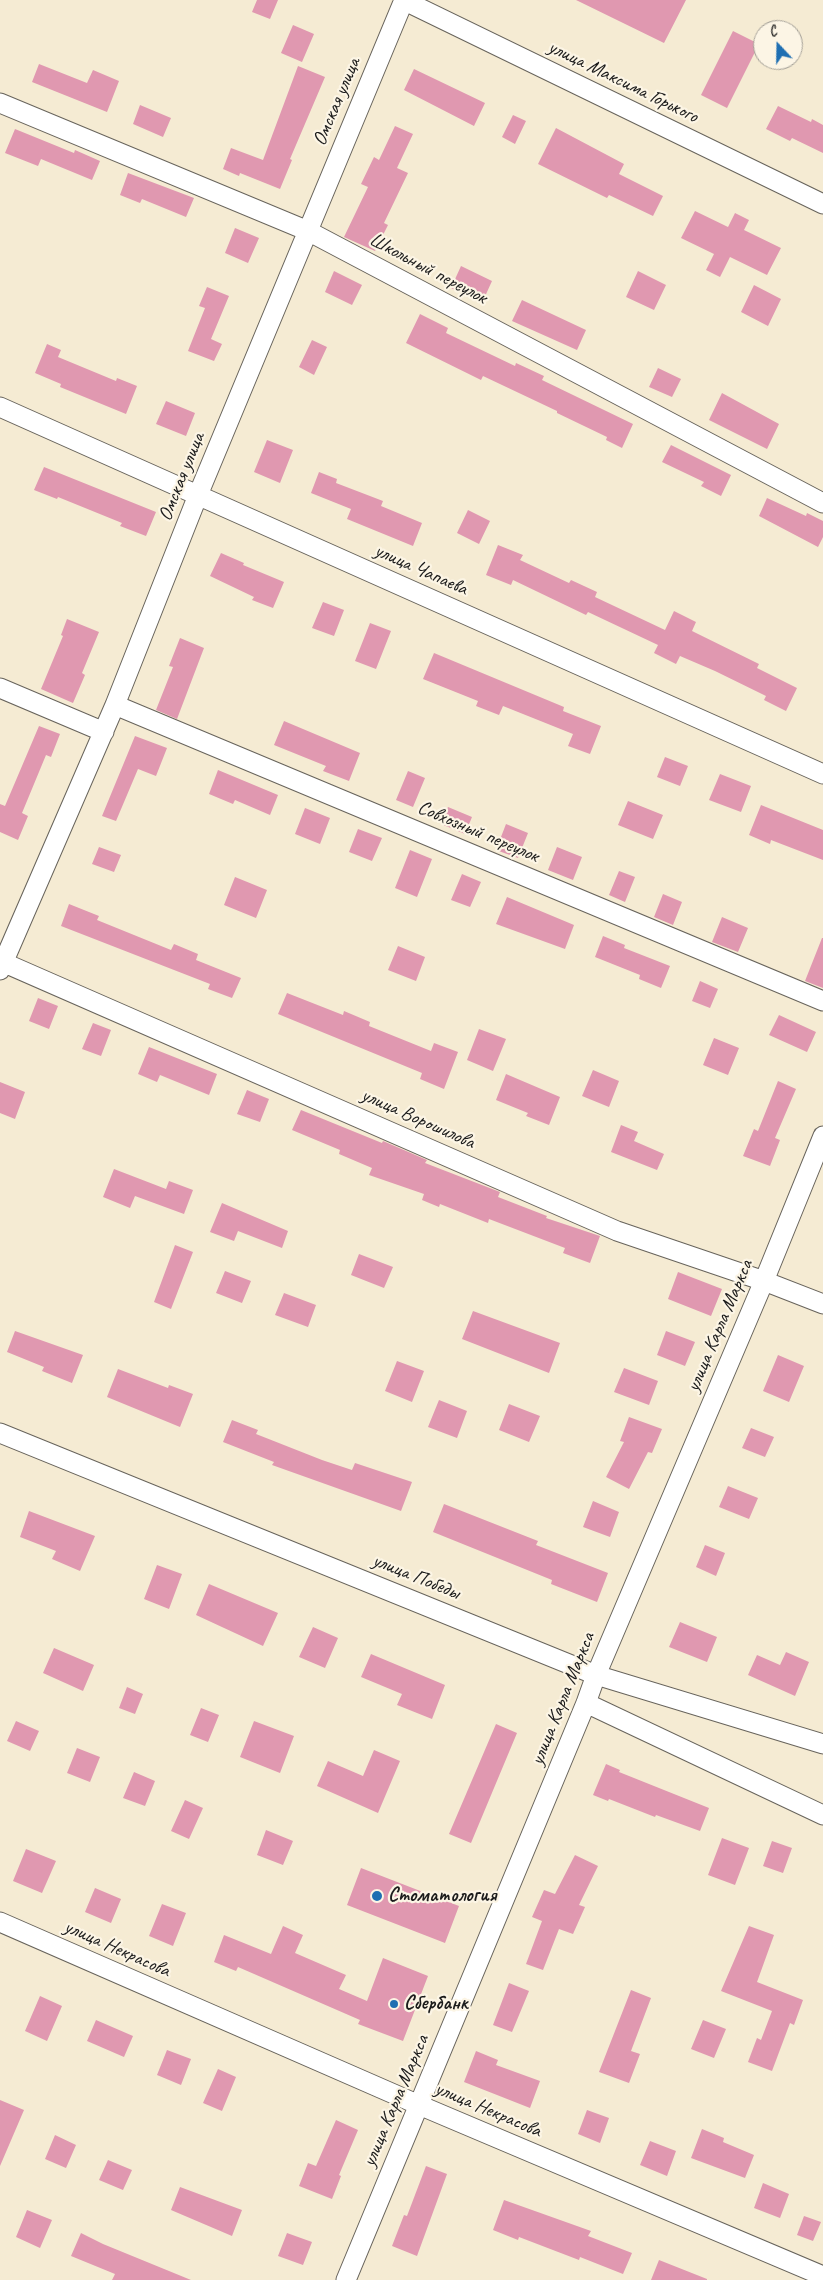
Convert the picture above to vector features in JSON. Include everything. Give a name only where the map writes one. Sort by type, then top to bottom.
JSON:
[{"type":"street","name":"улица Максима Горького","points":[[404,0],[823,204]]},
{"type":"street","name":"Омская улица","points":[[1,964],[104,732],[198,495],[404,0]]},
{"type":"street","name":"Школьный переулок","points":[[0,103],[308,231],[823,503]]},
{"type":"street","name":"улица Чапаева","points":[[0,407],[823,774]]},
{"type":"street","points":[[0,688],[104,732]]},
{"type":"street","name":"Совхозный переулок","points":[[115,705],[823,1001]]},
{"type":"street","name":"улица Ворошилова","points":[[1,964],[617,1231],[764,1281],[823,1304]]},
{"type":"street","name":"улица Карла Маркса","points":[[346,2280],[586,1703],[596,1674],[764,1281],[823,1136]]},
{"type":"street","name":"улица Победы","points":[[0,1433],[596,1674],[823,1744]]},
{"type":"street","points":[[586,1703],[823,1815]]},
{"type":"street","name":"улица Некрасова","points":[[0,1922],[419,2105],[823,2276]]},
{"type":"building","points":[[257,0],[278,0],[270,19],[252,12]]},
{"type":"building","points":[[576,0],[686,0],[664,43]]},
{"type":"building","points":[[293,25],[314,34],[302,62],[281,53]]},
{"type":"building","points":[[733,31],[753,41],[753,56],[727,108],[701,95]]},
{"type":"building","points":[[39,64],[87,83],[93,70],[119,81],[107,112],[32,82]]},
{"type":"building","points":[[298,66],[325,77],[290,159],[292,160],[280,189],[240,173],[239,176],[223,169],[231,148],[263,160]]},
{"type":"building","points":[[414,69],[485,103],[474,126],[404,90]]},
{"type":"building","points":[[140,105],[171,118],[163,137],[133,124]]},
{"type":"building","points":[[778,106],[811,122],[812,119],[823,125],[823,153],[792,138],[790,141],[766,129]]},
{"type":"building","points":[[513,115],[526,121],[515,144],[502,137]]},
{"type":"building","points":[[395,126],[413,134],[397,168],[408,173],[384,223],[388,225],[375,251],[344,237],[368,187],[361,184],[374,157],[379,160]]},
{"type":"building","points":[[556,128],[624,164],[619,174],[663,196],[653,216],[609,195],[607,198],[538,164]]},
{"type":"building","points":[[15,129],[74,153],[75,150],[100,161],[92,180],[41,159],[38,166],[5,153]]},
{"type":"building","points":[[128,173],[194,198],[186,217],[142,199],[140,203],[120,195]]},
{"type":"building","points":[[695,211],[728,227],[735,213],[749,220],[744,230],[781,248],[767,275],[730,257],[720,277],[706,270],[714,254],[681,238]]},
{"type":"building","points":[[235,228],[259,238],[248,263],[225,253]]},
{"type":"building","points":[[461,266],[492,281],[482,303],[451,288]]},
{"type":"building","points":[[334,271],[362,285],[352,305],[325,292]]},
{"type":"building","points":[[638,271],[666,285],[654,310],[626,297]]},
{"type":"building","points":[[754,285],[781,299],[768,326],[741,312]]},
{"type":"building","points":[[207,287],[229,296],[211,339],[222,344],[214,361],[188,351],[205,308],[199,306]]},
{"type":"building","points":[[522,300],[586,330],[577,350],[512,321]]},
{"type":"building","points":[[420,314],[448,328],[446,333],[515,366],[516,363],[544,376],[542,380],[633,424],[622,448],[606,440],[607,437],[557,413],[557,411],[483,376],[481,380],[406,343]]},
{"type":"building","points":[[312,340],[327,347],[314,375],[299,367]]},
{"type":"building","points":[[47,344],[61,350],[58,357],[116,381],[117,378],[137,386],[126,414],[60,387],[61,384],[35,373]]},
{"type":"building","points":[[658,368],[681,379],[672,397],[649,387]]},
{"type":"building","points":[[722,393],[779,424],[767,449],[709,420]]},
{"type":"building","points":[[166,401],[195,413],[186,436],[156,424]]},
{"type":"building","points":[[267,440],[293,450],[280,483],[254,472]]},
{"type":"building","points":[[671,445],[731,475],[721,496],[701,486],[704,482],[662,462]]},
{"type":"building","points":[[44,467],[156,512],[146,536],[120,526],[122,523],[58,497],[57,499],[34,490]]},
{"type":"building","points":[[319,472],[337,479],[336,483],[383,501],[381,506],[422,523],[413,546],[347,519],[351,509],[311,493]]},
{"type":"building","points":[[767,498],[806,516],[807,513],[823,521],[823,537],[818,547],[759,516]]},
{"type":"building","points":[[468,510],[490,521],[479,544],[457,533]]},
{"type":"building","points":[[498,545],[523,555],[520,560],[569,583],[571,580],[597,592],[595,597],[665,630],[674,611],[696,622],[692,631],[759,664],[757,668],[797,688],[786,711],[764,700],[766,696],[715,671],[680,656],[676,664],[654,653],[658,645],[588,612],[586,615],[513,580],[511,585],[486,575]]},
{"type":"building","points":[[221,553],[244,563],[243,565],[284,582],[273,608],[252,600],[254,597],[210,576]]},
{"type":"building","points":[[323,602],[344,610],[334,636],[312,628]]},
{"type":"building","points":[[67,619],[99,632],[82,673],[85,675],[73,703],[41,689],[63,636],[61,635]]},
{"type":"building","points":[[370,623],[391,631],[376,669],[355,661]]},
{"type":"building","points":[[180,638],[204,648],[177,719],[156,710],[173,667],[169,666]]},
{"type":"building","points":[[434,653],[564,707],[563,711],[601,726],[590,754],[568,746],[573,734],[503,706],[499,715],[476,706],[478,701],[423,679]]},
{"type":"building","points":[[284,721],[360,753],[349,781],[323,771],[326,766],[274,745]]},
{"type":"building","points":[[39,726],[60,734],[51,757],[46,755],[22,813],[28,816],[18,840],[0,832],[0,804],[5,806]]},
{"type":"building","points":[[135,736],[167,748],[156,776],[138,769],[116,821],[102,816]]},
{"type":"building","points":[[665,757],[688,766],[680,786],[657,777]]},
{"type":"building","points":[[218,770],[278,795],[270,815],[235,800],[233,804],[209,794]]},
{"type":"building","points":[[408,771],[425,778],[413,807],[396,800]]},
{"type":"building","points":[[720,774],[751,786],[741,812],[709,800]]},
{"type":"building","points":[[628,801],[663,815],[653,839],[618,825]]},
{"type":"building","points":[[761,805],[823,830],[823,860],[771,840],[770,844],[749,835]]},
{"type":"building","points":[[448,807],[472,817],[465,834],[441,824]]},
{"type":"building","points":[[305,808],[330,818],[320,844],[295,834]]},
{"type":"building","points":[[506,824],[528,833],[518,858],[496,850]]},
{"type":"building","points":[[358,829],[382,838],[372,861],[349,852]]},
{"type":"building","points":[[99,847],[121,855],[114,872],[92,864]]},
{"type":"building","points":[[557,847],[582,857],[573,880],[548,870]]},
{"type":"building","points":[[410,850],[432,859],[417,897],[395,888]]},
{"type":"building","points":[[619,871],[635,877],[625,902],[609,895]]},
{"type":"building","points":[[462,874],[481,882],[470,907],[451,900]]},
{"type":"building","points":[[235,877],[267,890],[256,918],[224,905]]},
{"type":"building","points":[[663,894],[682,902],[673,925],[654,917]]},
{"type":"building","points":[[507,897],[574,925],[565,949],[496,924]]},
{"type":"building","points":[[69,904],[99,916],[97,920],[171,950],[174,944],[198,954],[196,960],[241,978],[232,998],[208,989],[210,984],[61,926]]},
{"type":"building","points":[[722,917],[748,928],[738,952],[712,942]]},
{"type":"building","points":[[603,936],[625,945],[624,948],[670,966],[661,988],[639,979],[640,975],[595,957]]},
{"type":"building","points":[[823,938],[823,988],[805,981]]},
{"type":"building","points":[[398,946],[425,957],[416,981],[388,970]]},
{"type":"building","points":[[700,981],[718,989],[710,1008],[692,1001]]},
{"type":"building","points":[[287,993],[343,1015],[344,1011],[370,1022],[369,1026],[431,1051],[434,1043],[458,1052],[444,1089],[420,1079],[422,1073],[278,1014]]},
{"type":"building","points":[[38,998],[58,1006],[49,1029],[29,1021]]},
{"type":"building","points":[[779,1015],[816,1032],[807,1052],[769,1035]]},
{"type":"building","points":[[93,1023],[111,1030],[101,1056],[82,1049]]},
{"type":"building","points":[[479,1029],[506,1039],[493,1071],[467,1060]]},
{"type":"building","points":[[714,1038],[739,1048],[728,1075],[703,1065]]},
{"type":"building","points":[[149,1047],[217,1074],[209,1095],[160,1075],[157,1082],[138,1074]]},
{"type":"building","points":[[593,1070],[619,1081],[609,1107],[582,1096]]},
{"type":"building","points":[[506,1074],[560,1097],[549,1125],[526,1116],[528,1113],[496,1100]]},
{"type":"building","points":[[778,1081],[796,1089],[775,1138],[780,1140],[770,1166],[743,1156],[754,1129],[758,1131]]},
{"type":"building","points":[[0,1082],[25,1092],[15,1119],[0,1113]]},
{"type":"building","points":[[247,1090],[269,1099],[260,1122],[237,1114]]},
{"type":"building","points":[[301,1110],[382,1143],[383,1141],[427,1160],[425,1163],[500,1192],[498,1197],[547,1216],[546,1218],[600,1236],[590,1263],[563,1253],[565,1248],[489,1219],[488,1223],[440,1204],[439,1207],[422,1200],[424,1194],[369,1175],[372,1168],[339,1154],[340,1150],[292,1130]]},
{"type":"building","points":[[621,1125],[638,1132],[634,1141],[664,1154],[657,1170],[611,1152]]},
{"type":"building","points":[[114,1169],[166,1189],[169,1181],[193,1190],[184,1214],[135,1196],[130,1208],[103,1197]]},
{"type":"building","points":[[222,1203],[288,1231],[282,1248],[238,1231],[234,1241],[210,1232]]},
{"type":"building","points":[[175,1245],[193,1252],[171,1309],[154,1302]]},
{"type":"building","points":[[359,1254],[393,1267],[384,1288],[351,1275]]},
{"type":"building","points":[[225,1271],[251,1281],[242,1303],[216,1293]]},
{"type":"building","points":[[678,1272],[722,1289],[711,1316],[668,1299]]},
{"type":"building","points":[[284,1293],[316,1305],[308,1327],[275,1315]]},
{"type":"building","points":[[473,1311],[560,1343],[549,1373],[462,1339]]},
{"type":"building","points":[[15,1331],[83,1355],[72,1383],[42,1371],[44,1367],[7,1352]]},
{"type":"building","points":[[666,1331],[695,1342],[685,1366],[657,1355]]},
{"type":"building","points":[[778,1355],[804,1366],[789,1402],[763,1391]]},
{"type":"building","points":[[397,1361],[424,1371],[412,1402],[385,1391]]},
{"type":"building","points":[[624,1368],[658,1381],[649,1405],[614,1392]]},
{"type":"building","points":[[118,1369],[168,1388],[169,1385],[193,1394],[180,1427],[107,1397]]},
{"type":"building","points":[[439,1400],[467,1411],[457,1438],[428,1427]]},
{"type":"building","points":[[509,1404],[540,1416],[529,1442],[499,1430]]},
{"type":"building","points":[[629,1417],[662,1429],[652,1453],[648,1452],[629,1489],[606,1477],[624,1442],[620,1441]]},
{"type":"building","points":[[232,1420],[258,1430],[256,1434],[322,1460],[352,1470],[355,1463],[412,1482],[401,1511],[272,1465],[274,1462],[223,1442]]},
{"type":"building","points":[[751,1428],[774,1437],[765,1457],[742,1448]]},
{"type":"building","points":[[728,1486],[758,1498],[749,1519],[719,1507]]},
{"type":"building","points":[[593,1501],[619,1512],[610,1537],[583,1527]]},
{"type":"building","points":[[444,1504],[538,1541],[536,1545],[608,1573],[597,1602],[551,1584],[552,1580],[433,1532]]},
{"type":"building","points":[[29,1511],[95,1536],[80,1571],[52,1559],[56,1551],[20,1537]]},
{"type":"building","points":[[705,1545],[725,1553],[716,1576],[696,1567]]},
{"type":"building","points":[[157,1565],[182,1574],[169,1609],[144,1599]]},
{"type":"building","points":[[209,1584],[278,1613],[263,1646],[196,1615]]},
{"type":"building","points":[[680,1622],[717,1637],[707,1662],[669,1647]]},
{"type":"building","points":[[313,1627],[338,1638],[325,1668],[299,1657]]},
{"type":"building","points":[[54,1648],[94,1665],[83,1691],[43,1673]]},
{"type":"building","points":[[786,1652],[809,1662],[795,1696],[748,1675],[757,1655],[780,1665]]},
{"type":"building","points":[[371,1654],[445,1685],[432,1719],[397,1705],[402,1694],[361,1677]]},
{"type":"building","points":[[127,1687],[143,1694],[135,1714],[119,1708]]},
{"type":"building","points":[[201,1708],[219,1715],[208,1742],[190,1735]]},
{"type":"building","points":[[16,1721],[39,1731],[30,1751],[7,1741]]},
{"type":"building","points":[[254,1721],[294,1736],[280,1773],[240,1757]]},
{"type":"building","points":[[496,1724],[517,1733],[471,1843],[449,1834]]},
{"type":"building","points":[[77,1748],[100,1757],[90,1782],[67,1773]]},
{"type":"building","points":[[374,1750],[400,1761],[378,1813],[317,1786],[328,1761],[363,1776]]},
{"type":"building","points":[[606,1764],[620,1770],[619,1772],[709,1808],[700,1831],[593,1795]]},
{"type":"building","points":[[134,1772],[155,1781],[145,1806],[123,1798]]},
{"type":"building","points":[[185,1800],[203,1808],[189,1839],[171,1831]]},
{"type":"building","points":[[266,1830],[293,1841],[283,1865],[257,1855]]},
{"type":"building","points":[[722,1838],[749,1848],[735,1885],[708,1875]]},
{"type":"building","points":[[772,1841],[792,1848],[783,1873],[763,1866]]},
{"type":"building","points":[[26,1849],[56,1861],[42,1893],[13,1881]]},
{"type":"building","points":[[575,1855],[598,1866],[579,1905],[585,1907],[573,1934],[559,1929],[543,1970],[526,1964],[542,1921],[532,1917],[544,1890],[555,1894]]},
{"type":"building","points":[[361,1868],[459,1906],[445,1943],[347,1905]]},
{"type":"building","points":[[95,1888],[121,1899],[111,1923],[85,1912]]},
{"type":"building","points":[[162,1904],[186,1913],[173,1946],[149,1936]]},
{"type":"building","points":[[283,1926],[303,1935],[295,1953],[346,1975],[339,1989],[367,2001],[383,1958],[428,1976],[403,2041],[358,2024],[360,2020],[238,1967],[236,1971],[214,1962],[224,1935],[271,1954]]},
{"type":"building","points":[[749,1926],[774,1935],[757,1982],[803,2000],[794,2025],[790,2023],[772,2071],[748,2062],[757,2038],[761,2040],[772,2011],[721,1991]]},
{"type":"building","points":[[509,1983],[529,1991],[512,2032],[493,2025]]},
{"type":"building","points":[[631,1990],[651,1998],[631,2051],[640,2054],[629,2083],[599,2072]]},
{"type":"building","points":[[40,1996],[62,2006],[47,2041],[25,2031]]},
{"type":"building","points":[[96,2020],[133,2036],[124,2057],[87,2041]]},
{"type":"building","points":[[703,2020],[726,2029],[714,2058],[691,2049]]},
{"type":"building","points":[[167,2050],[191,2059],[181,2085],[157,2075]]},
{"type":"building","points":[[476,2051],[498,2060],[496,2065],[540,2081],[530,2108],[464,2082]]},
{"type":"building","points":[[218,2069],[236,2077],[222,2111],[203,2103]]},
{"type":"building","points":[[0,2100],[24,2110],[0,2166]]},
{"type":"building","points":[[587,2110],[609,2118],[600,2143],[578,2134]]},
{"type":"building","points":[[336,2120],[358,2130],[339,2175],[341,2176],[332,2199],[299,2186],[308,2163],[316,2166]]},
{"type":"building","points":[[702,2129],[724,2138],[723,2142],[754,2155],[745,2178],[691,2158]]},
{"type":"building","points":[[55,2135],[76,2145],[66,2168],[45,2159]]},
{"type":"building","points":[[650,2141],[676,2151],[667,2176],[640,2165]]},
{"type":"building","points":[[108,2160],[132,2170],[123,2190],[99,2180]]},
{"type":"building","points":[[426,2166],[447,2174],[417,2256],[392,2246],[404,2215],[407,2216]]},
{"type":"building","points":[[763,2183],[789,2194],[780,2218],[754,2208]]},
{"type":"building","points":[[180,2187],[242,2210],[232,2236],[171,2210]]},
{"type":"building","points":[[504,2200],[591,2231],[588,2236],[632,2253],[623,2274],[580,2257],[579,2260],[519,2237],[518,2240],[493,2230]]},
{"type":"building","points":[[27,2210],[52,2220],[40,2248],[16,2237]]},
{"type":"building","points":[[804,2216],[821,2222],[813,2241],[797,2235]]},
{"type":"building","points":[[81,2233],[191,2280],[112,2280],[115,2274],[71,2256]]},
{"type":"building","points":[[287,2233],[312,2242],[303,2265],[278,2256]]},
{"type":"building","points":[[659,2260],[707,2279],[707,2280],[651,2280]]},
{"type":"place","name":"Стоматология","points":[[377,1896]]},
{"type":"place","name":"Сбербанк","points":[[394,2004]]}]
